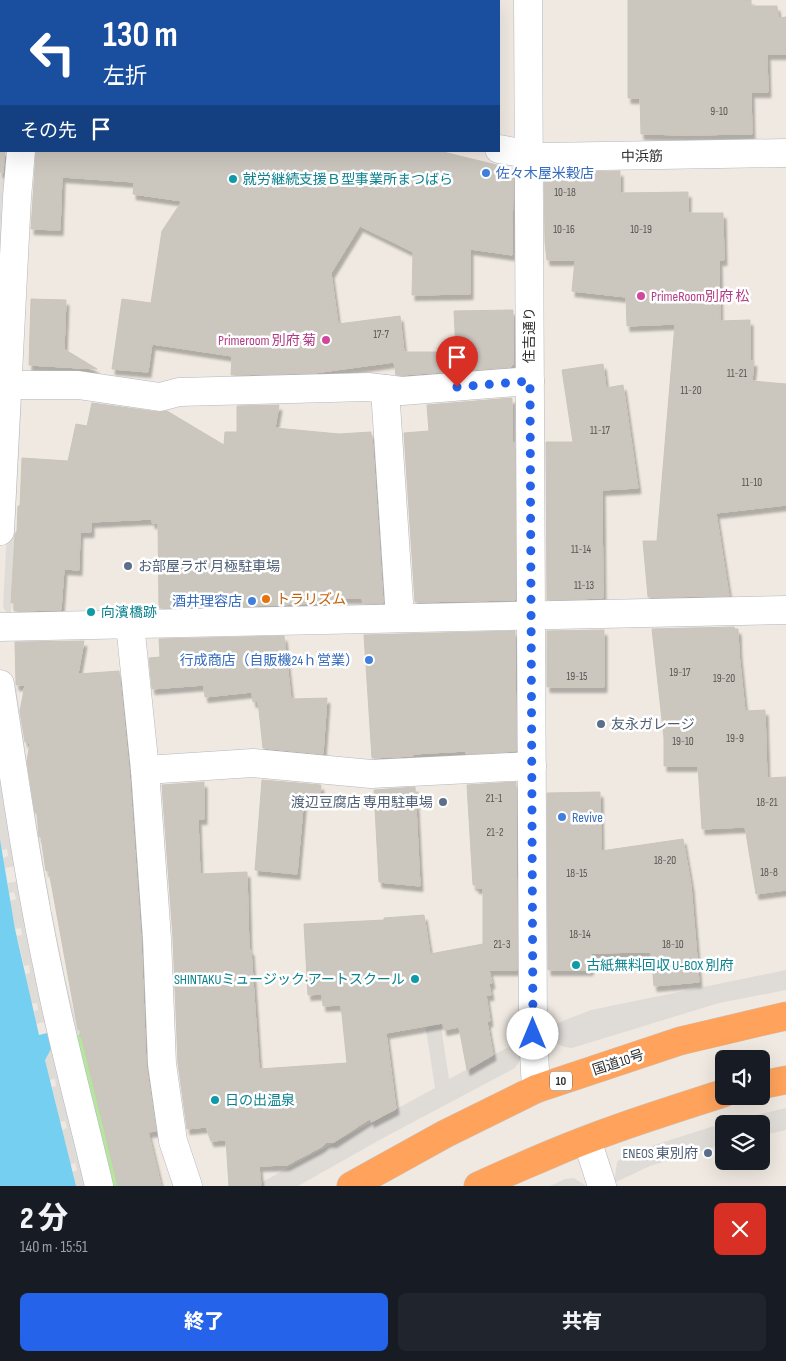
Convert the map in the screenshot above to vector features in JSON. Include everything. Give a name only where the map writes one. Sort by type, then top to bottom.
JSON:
[{"type":"highway","name":"国道10号","points":[[352,1186],[445,1134],[536,1089],[680,1041],[786,1016]]},
{"type":"highway","points":[[770,1083],[786,1080]]},
{"type":"highway","points":[[478,1186],[552,1153],[658,1114],[715,1096]]},
{"type":"street","name":"住吉通り","points":[[528,0],[533,1024],[536,1089]]},
{"type":"street","name":"中浜筋","points":[[500,149],[542,158],[786,153]]},
{"type":"street","points":[[0,531],[21,152]]},
{"type":"street","points":[[7,385],[78,385],[160,397],[179,392],[368,387],[402,391],[530,381]]},
{"type":"street","points":[[385,389],[400,618]]},
{"type":"street","points":[[0,627],[786,610]]},
{"type":"street","points":[[130,624],[145,770],[157,939],[162,1064],[173,1141],[188,1186]]},
{"type":"street","points":[[0,684],[16,794],[50,981],[99,1186]]},
{"type":"street","points":[[145,770],[254,762],[371,774],[532,766]]},
{"type":"street","points":[[587,1140],[602,1186]]},
{"type":"green space","points":[[81,1034],[118,1186],[107,1186],[71,1036]]},
{"type":"shaded area","points":[[0,152],[13,152],[0,354]]},
{"type":"shaded area","points":[[22,392],[11,614],[5,611],[3,606],[14,400]]},
{"type":"shaded area","points":[[16,686],[31,791],[51,905],[43,906],[11,687]]},
{"type":"shaded area","points":[[0,737],[21,865],[5,868],[3,858],[8,856],[7,849],[2,850],[0,839]]},
{"type":"shaded area","points":[[23,880],[92,1186],[76,1186],[72,1172],[77,1170],[75,1163],[70,1165],[62,1130],[67,1128],[65,1121],[60,1122],[52,1087],[56,1086],[55,1079],[49,1080],[45,1059],[51,1049],[44,1022],[36,1024],[34,1011],[38,1010],[37,1003],[31,1004],[25,974],[30,973],[29,965],[24,966],[17,936],[22,935],[21,928],[15,929],[10,901],[16,899],[14,892],[9,893],[8,883]]},
{"type":"shaded area","points":[[52,912],[79,1034],[71,1036],[44,914]]},
{"type":"shaded area","points":[[786,970],[786,990],[719,1003],[572,1048],[557,1044],[547,1027],[591,1010]]},
{"type":"shaded area","points":[[438,1007],[449,1079],[520,1041],[522,1055],[515,1068],[298,1186],[255,1186],[435,1088],[423,1010]]},
{"type":"shaded area","points":[[786,1108],[786,1130],[770,1134],[770,1115],[756,1115]]},
{"type":"shaded area","points":[[715,1126],[715,1147],[650,1166],[614,1183],[617,1162],[626,1154]]},
{"type":"shaded area","points":[[574,1178],[586,1186],[550,1186],[565,1179]]},
{"type":"water","points":[[0,839],[15,929],[39,1035],[47,1033],[51,1049],[45,1060],[76,1186],[0,1186]]},
{"type":"building","points":[[628,0],[751,0],[751,6],[777,6],[778,18],[786,17],[786,54],[767,54],[768,92],[751,92],[752,134],[641,134],[640,98],[628,98]]},
{"type":"building","points":[[0,152],[5,152],[3,173],[0,172]]},
{"type":"building","points":[[36,152],[443,152],[513,169],[512,255],[470,249],[470,294],[412,295],[413,252],[360,226],[331,273],[338,324],[400,316],[404,352],[456,352],[454,311],[513,310],[513,365],[511,367],[396,375],[394,362],[314,373],[231,375],[232,356],[152,344],[148,372],[112,369],[122,299],[151,303],[162,231],[182,201],[133,194],[134,182],[62,177],[60,230],[31,229]]},
{"type":"building","points":[[620,171],[620,193],[688,192],[688,213],[723,213],[724,260],[719,260],[720,321],[750,320],[750,361],[754,361],[752,381],[786,384],[786,505],[716,513],[729,596],[648,597],[643,541],[657,541],[675,324],[627,326],[626,297],[572,291],[575,260],[547,260],[544,173]]},
{"type":"building","points":[[31,299],[66,300],[64,349],[97,369],[29,365]]},
{"type":"building","points":[[603,364],[606,388],[623,385],[638,488],[602,490],[603,598],[547,600],[546,442],[573,442],[562,370]]},
{"type":"building","points":[[512,398],[512,443],[515,443],[515,600],[415,602],[404,433],[429,431],[427,405]]},
{"type":"building","points":[[92,403],[158,412],[167,411],[224,445],[225,432],[237,432],[237,406],[279,405],[275,428],[339,434],[371,432],[383,603],[363,604],[362,598],[333,598],[333,602],[159,608],[158,523],[152,523],[152,519],[91,522],[91,532],[80,532],[79,570],[64,569],[61,610],[14,611],[14,603],[11,603],[15,534],[17,531],[18,506],[20,506],[22,458],[68,461],[76,424],[87,426]]},
{"type":"building","points":[[734,627],[738,629],[745,711],[765,710],[767,778],[786,777],[786,890],[756,894],[745,827],[702,829],[698,766],[664,766],[664,738],[652,629]]},
{"type":"building","points":[[604,630],[604,687],[547,687],[547,631]]},
{"type":"building","points":[[515,631],[516,751],[466,754],[466,751],[372,758],[364,635]]},
{"type":"building","points":[[284,636],[291,699],[327,698],[323,754],[263,748],[258,701],[253,702],[252,692],[205,697],[204,685],[152,689],[149,658],[160,657],[159,639]]},
{"type":"building","points":[[84,641],[78,674],[119,671],[129,771],[141,940],[146,1065],[156,1131],[148,1132],[161,1186],[118,1186],[80,1030],[78,1030],[49,871],[46,871],[41,837],[39,837],[37,813],[35,813],[27,761],[30,743],[25,742],[20,711],[25,685],[16,685],[15,642]]},
{"type":"building","points":[[262,780],[321,785],[320,798],[304,797],[297,874],[255,870]]},
{"type":"building","points":[[204,782],[204,819],[198,819],[200,874],[247,872],[249,950],[251,950],[259,1069],[347,1063],[341,1005],[323,1006],[322,994],[308,995],[304,924],[384,920],[384,918],[424,915],[430,954],[483,944],[483,888],[476,888],[476,885],[473,885],[467,785],[516,782],[517,970],[489,970],[492,983],[489,984],[491,995],[486,995],[490,1021],[487,1022],[493,1055],[467,1070],[459,1027],[444,1030],[443,1023],[386,1033],[396,1109],[371,1122],[371,1118],[334,1142],[327,1142],[287,1165],[259,1166],[261,1186],[229,1186],[226,1140],[211,1141],[206,1127],[187,1129],[178,1063],[173,938],[162,785]]},
{"type":"building","points":[[415,787],[420,886],[379,882],[374,790]]},
{"type":"building","points":[[600,792],[601,851],[683,839],[691,886],[699,982],[654,986],[651,952],[591,953],[590,970],[548,970],[547,793]]},
{"type":"place","name":"佐々木屋米穀店","points":[[486,173]]},
{"type":"place","name":"就労継続支援Ｂ型事業所まつばら","points":[[233,179]]},
{"type":"place","name":"PrimeRoom別府 松","points":[[641,296]]},
{"type":"place","name":"Primeroom 別府 菊","points":[[326,340]]},
{"type":"place","name":"お部屋ラボ 月極駐車場","points":[[128,566]]},
{"type":"place","name":"トラリズム","points":[[266,599]]},
{"type":"place","name":"酒井理容店","points":[[252,601]]},
{"type":"place","name":"向濱橋跡","points":[[91,612]]},
{"type":"place","name":"行成商店（自販機24ｈ営業）","points":[[369,660]]},
{"type":"place","name":"友永ガレージ","points":[[601,724]]},
{"type":"place","name":"渡辺豆腐店 専用駐車場","points":[[443,802]]},
{"type":"place","name":"Revive","points":[[562,817]]},
{"type":"place","name":"古紙無料回収 U-BOX 別府","points":[[576,965]]},
{"type":"place","name":"SHINTAKUミュージック·アートスクール","points":[[415,979]]},
{"type":"place","name":"日の出温泉","points":[[215,1100]]},
{"type":"place","name":"ENEOS 東別府","points":[[708,1153]]},
{"type":"route","points":[[457,387],[530,381],[533,1034]]}]
